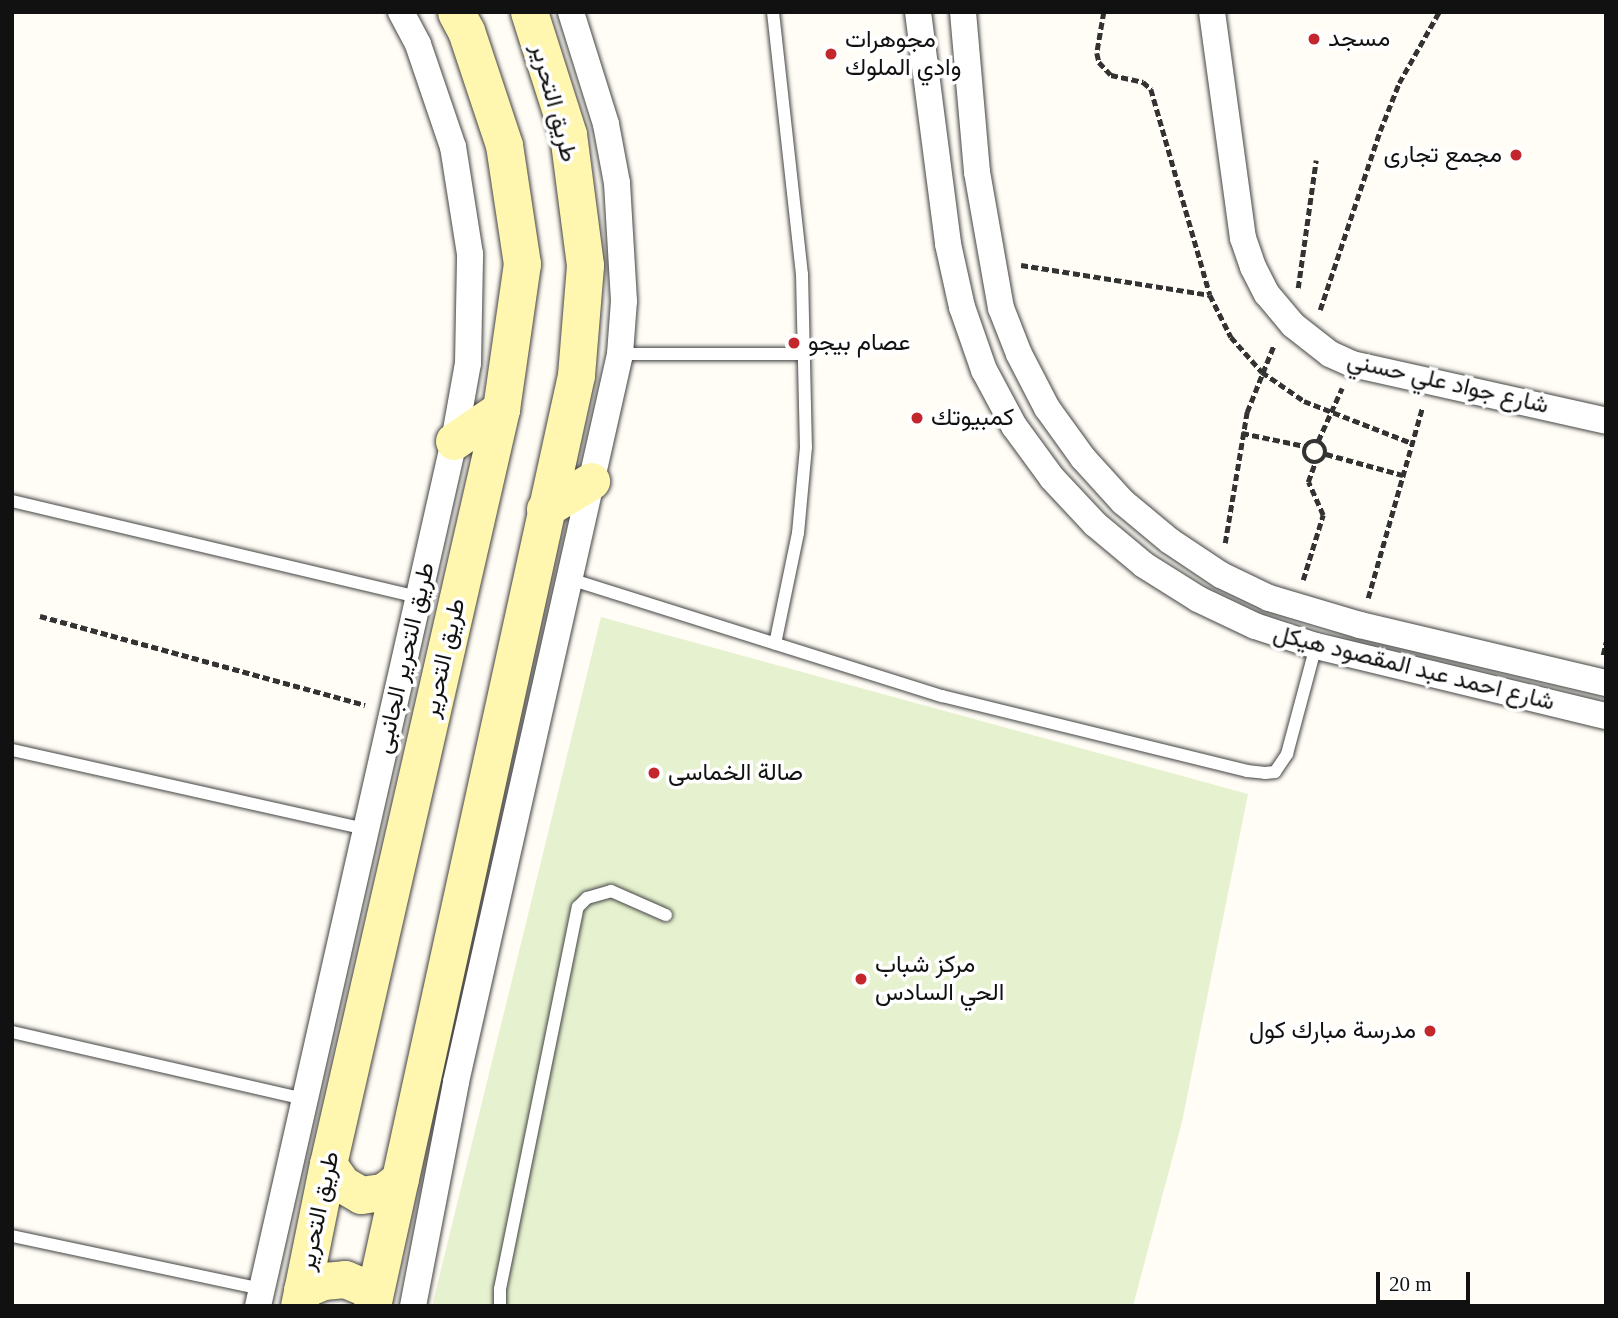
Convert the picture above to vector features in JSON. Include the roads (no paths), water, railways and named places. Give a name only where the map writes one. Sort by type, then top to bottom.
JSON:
[{"type":"street","name":"طريق التحرير الجانبى","points":[[260,1297],[454,441],[468,363],[470,254],[453,146],[418,44],[401,12]]},
{"type":"street","name":"طريق التحرير","points":[[300,1298],[328,1164],[501,409],[523,264],[505,145],[466,31],[456,12]]},
{"type":"street","name":"طريق التحرير","points":[[373,1301],[576,376],[585,265],[568,134],[529,12]]},
{"type":"street","points":[[413,1306],[456,1082],[620,354],[624,301],[617,183],[606,124],[571,12]]},
{"type":"street","name":"شارع احمد عبد المقصود هيكل","points":[[918,12],[948,244],[962,307],[984,370],[1014,426],[1052,478],[1095,524],[1144,565],[1198,599],[1255,626],[1315,646],[1606,716]]},
{"type":"street","name":"شارع احمد عبد المقصود هيكل","points":[[963,12],[977,172],[990,261],[1001,308],[1019,354],[1047,408],[1083,458],[1115,493],[1170,541],[1221,575],[1295,607],[1606,683]]},
{"type":"street","name":"شارع جواد علي حسني","points":[[1212,12],[1243,238],[1262,285],[1296,328],[1352,364],[1606,421]]},
{"type":"street","points":[[984,370],[1019,354]]},
{"type":"street","points":[[454,441],[501,409]]},
{"type":"street","points":[[545,509],[590,481]]},
{"type":"street","points":[[328,1164],[342,1184],[361,1195],[383,1192],[400,1179]]},
{"type":"street","points":[[300,1298],[323,1281],[345,1279],[366,1287],[373,1301]]},
{"type":"lane","points":[[773,12],[802,274],[806,447],[797,533],[775,644]]},
{"type":"lane","points":[[620,354],[805,354]]},
{"type":"lane","points":[[12,501],[419,597]]},
{"type":"lane","points":[[570,579],[942,696],[1234,768],[1265,773],[1275,772],[1287,754],[1315,646]]},
{"type":"lane","points":[[12,750],[366,829]]},
{"type":"lane","points":[[500,1306],[500,1289],[578,907],[587,898],[611,891],[666,915]]},
{"type":"lane","points":[[12,1032],[305,1099]]},
{"type":"lane","points":[[12,1236],[260,1297]]},
{"type":"place","name":"مسجد","points":[[1314,39]]},
{"type":"place","name":"مجوهرات وادي الملوك","points":[[831,54]]},
{"type":"place","name":"مجمع تجارى","points":[[1516,155]]},
{"type":"place","name":"عصام بيجو","points":[[794,343]]},
{"type":"place","name":"كمبيوتك","points":[[917,418]]},
{"type":"place","name":"صالة الخماسى","points":[[654,773]]},
{"type":"place","name":"مركز شباب الحي السادس","points":[[861,979]]},
{"type":"place","name":"مدرسة مبارك كول","points":[[1430,1031]]}]
